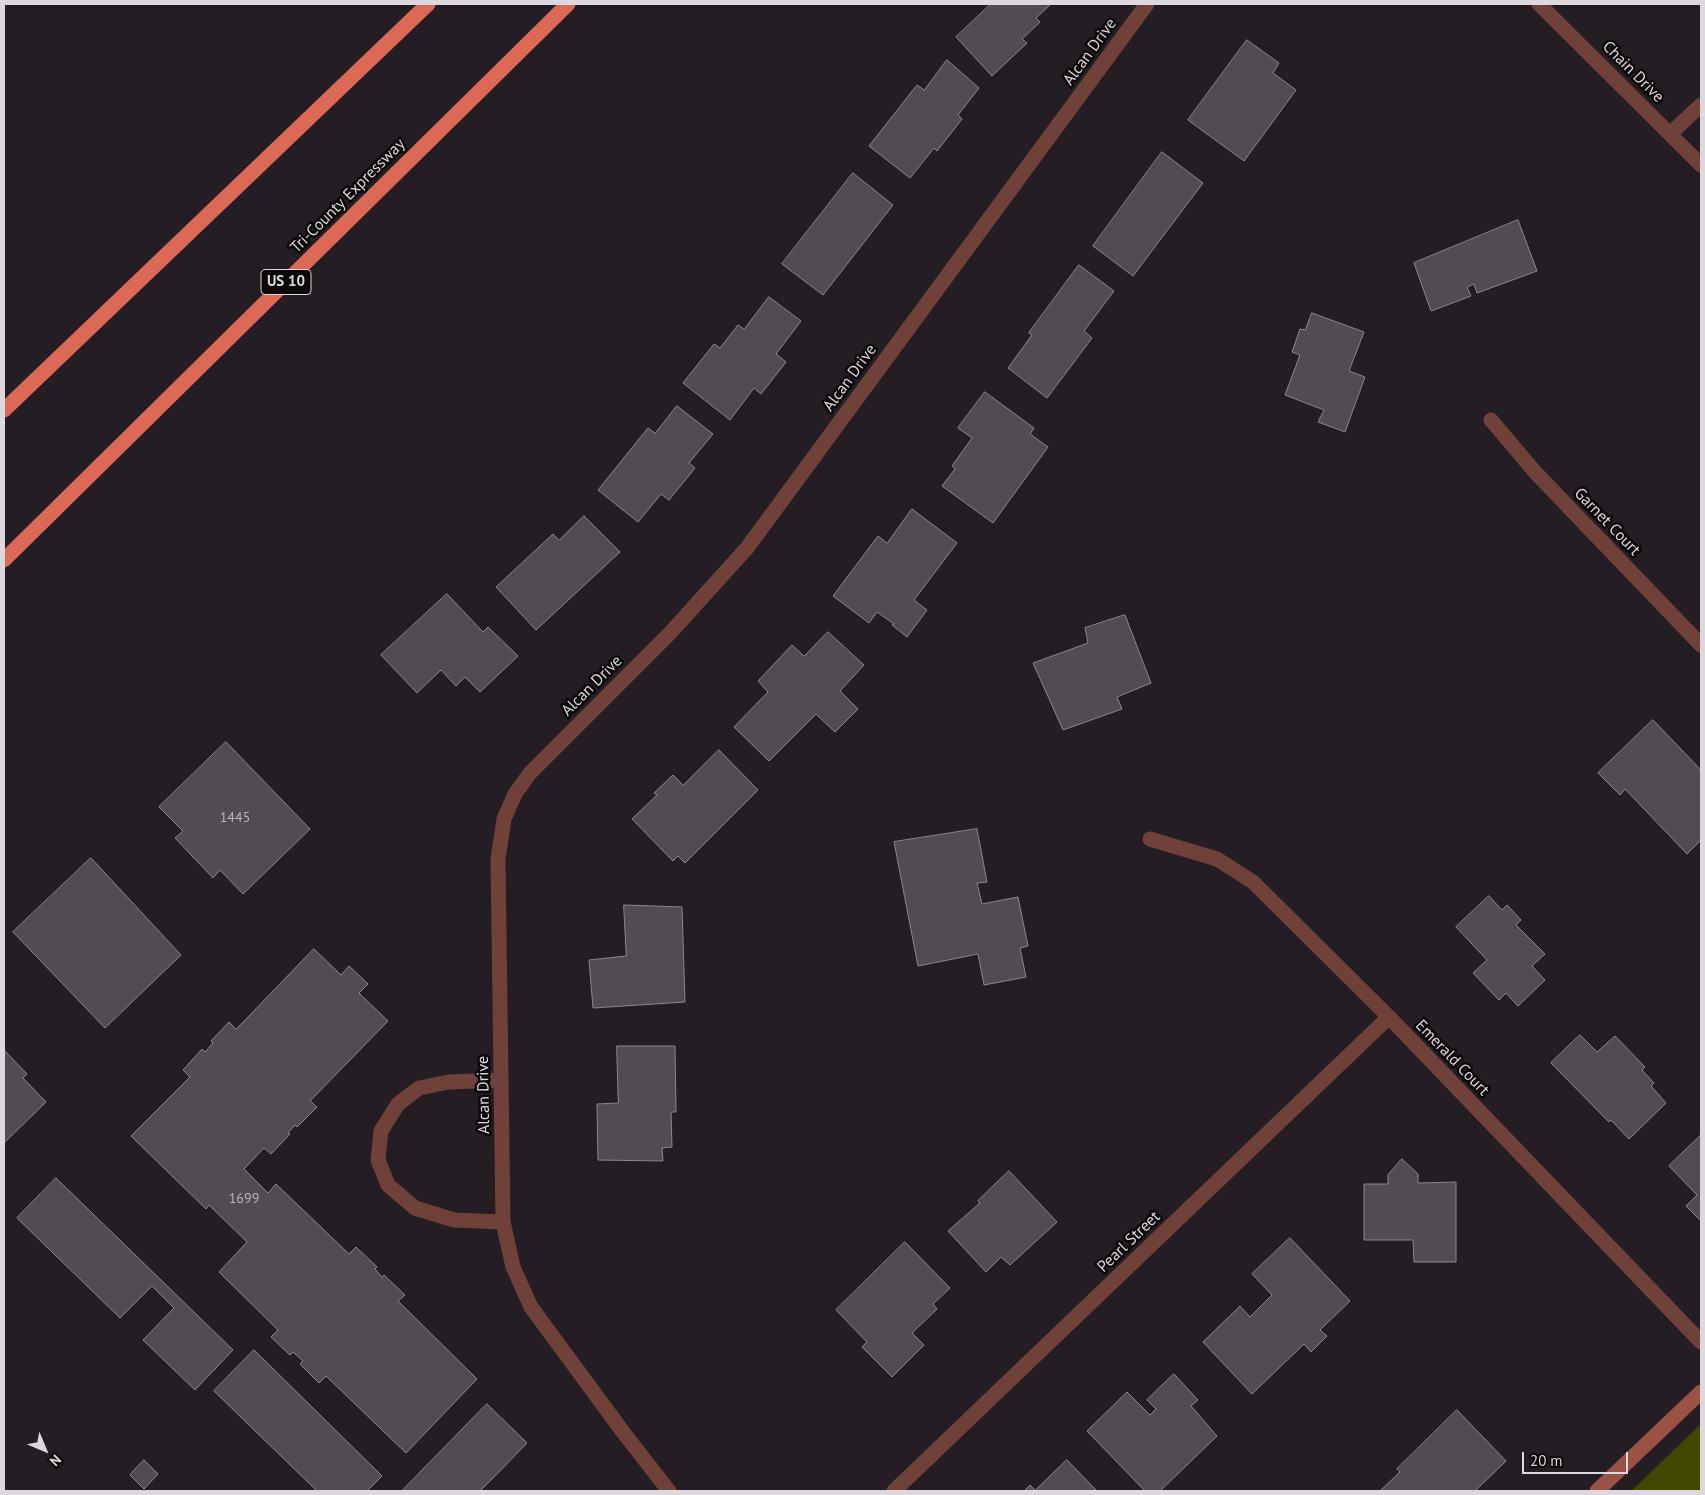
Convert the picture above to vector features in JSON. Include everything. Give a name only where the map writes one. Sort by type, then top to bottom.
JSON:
[{"type":"highway","points":[[4,410],[428,4]]},
{"type":"highway","name":"Tri-County Expressway","points":[[4,560],[568,4]]},
{"type":"street","name":"Alcan Drive","points":[[669,1491],[531,1307],[513,1266],[503,1222],[498,859],[504,819],[514,794],[530,773],[671,632],[747,548],[1147,4]]},
{"type":"street","name":"Chain Drive","points":[[1539,4],[1701,165]]},
{"type":"street","points":[[1670,134],[1701,105]]},
{"type":"street","name":"Garnet Court","points":[[1491,420],[1536,472],[1701,645]]},
{"type":"street","name":"Emerald Court","points":[[1150,839],[1217,859],[1253,882],[1388,1018],[1701,1342]]},
{"type":"street","name":"Pearl Street","points":[[894,1491],[1388,1018]]},
{"type":"street","points":[[501,1080],[449,1082],[419,1088],[398,1104],[381,1131],[378,1160],[388,1185],[415,1208],[454,1220],[503,1222]]},
{"type":"street","points":[[1597,1491],[1701,1392]]},
{"type":"green space","points":[[1701,1424],[1701,1491],[1631,1491]]},
{"type":"building","points":[[991,4],[1051,4],[1036,18],[1040,22],[1022,39],[1027,43],[992,76],[956,37]]},
{"type":"building","points":[[1247,40],[1279,63],[1273,73],[1296,90],[1244,161],[1188,120]]},
{"type":"building","points":[[947,60],[979,88],[958,115],[962,119],[937,151],[934,148],[910,178],[869,146],[917,85],[924,90]]},
{"type":"building","points":[[1162,152],[1203,183],[1133,276],[1093,246]]},
{"type":"building","points":[[853,173],[893,205],[823,295],[782,264]]},
{"type":"building","points":[[1518,220],[1537,271],[1477,293],[1474,284],[1467,287],[1471,296],[1431,311],[1414,263]]},
{"type":"building","points":[[1079,265],[1114,291],[1084,331],[1092,338],[1047,398],[1008,368],[1032,335],[1029,333]]},
{"type":"building","points":[[769,297],[801,321],[776,354],[786,362],[761,394],[754,388],[730,420],[683,383],[714,344],[720,348],[738,325],[744,329]]},
{"type":"building","points":[[1312,313],[1364,332],[1349,371],[1365,377],[1345,432],[1318,422],[1324,410],[1285,395],[1300,355],[1292,352],[1300,329],[1305,330]]},
{"type":"building","points":[[985,392],[1034,428],[1030,434],[1048,447],[993,523],[942,486],[955,469],[952,466],[972,438],[958,428]]},
{"type":"building","points":[[677,406],[713,434],[689,463],[695,468],[669,500],[661,494],[638,522],[598,490],[648,428],[655,433]]},
{"type":"building","points":[[912,509],[957,543],[914,600],[927,610],[907,637],[892,625],[894,624],[877,612],[869,623],[833,596],[878,536],[887,543]]},
{"type":"building","points":[[584,516],[620,552],[536,630],[496,587],[553,534],[559,540]]},
{"type":"building","points":[[447,594],[483,632],[488,627],[518,656],[480,692],[465,677],[456,686],[441,670],[417,693],[381,655]]},
{"type":"building","points":[[1125,615],[1151,683],[1117,697],[1122,709],[1063,730],[1033,663],[1088,643],[1085,628]]},
{"type":"building","points":[[828,632],[864,665],[840,691],[858,709],[835,732],[816,714],[769,761],[734,727],[768,692],[758,681],[792,645],[804,656]]},
{"type":"building","points":[[1653,720],[1701,770],[1701,840],[1687,854],[1625,789],[1620,795],[1598,773]]},
{"type":"building","points":[[226,742],[310,829],[243,894],[220,870],[213,878],[175,838],[183,831],[159,807]]},
{"type":"building","points":[[719,750],[758,790],[685,863],[678,856],[673,861],[632,819],[657,795],[654,793],[673,775],[683,785]]},
{"type":"building","points":[[977,829],[987,882],[977,883],[982,904],[1018,897],[1028,946],[1020,948],[1026,977],[984,985],[978,954],[918,966],[894,842]]},
{"type":"building","points":[[91,858],[181,955],[105,1028],[13,932]]},
{"type":"building","points":[[1489,896],[1502,910],[1507,905],[1521,920],[1516,925],[1545,954],[1532,966],[1545,980],[1518,1006],[1506,993],[1499,1000],[1473,973],[1487,960],[1456,927]]},
{"type":"building","points":[[624,905],[682,907],[685,1002],[593,1008],[589,960],[626,956]]},
{"type":"building","points":[[314,949],[341,975],[349,966],[368,984],[359,993],[388,1021],[310,1101],[317,1107],[297,1127],[295,1125],[288,1133],[290,1134],[271,1154],[264,1148],[244,1169],[268,1193],[276,1184],[349,1254],[356,1247],[377,1267],[375,1269],[382,1277],[384,1275],[405,1295],[398,1301],[477,1379],[406,1453],[326,1376],[319,1383],[300,1364],[303,1361],[293,1352],[290,1355],[271,1337],[278,1330],[219,1272],[247,1242],[209,1205],[206,1209],[131,1136],[190,1077],[183,1070],[202,1049],[205,1052],[213,1043],[211,1041],[229,1022],[236,1029]]},
{"type":"building","points":[[1580,1035],[1597,1052],[1615,1036],[1645,1067],[1642,1070],[1654,1083],[1651,1086],[1666,1103],[1629,1139],[1611,1120],[1609,1122],[1551,1063]]},
{"type":"building","points":[[617,1046],[675,1046],[676,1112],[671,1112],[672,1147],[662,1148],[663,1161],[598,1160],[597,1104],[618,1103]]},
{"type":"building","points":[[4,1050],[27,1074],[23,1078],[46,1102],[4,1143]]},
{"type":"building","points":[[1701,1135],[1701,1221],[1686,1206],[1697,1195],[1669,1166]]},
{"type":"building","points":[[1402,1159],[1418,1174],[1418,1183],[1456,1182],[1456,1262],[1414,1262],[1413,1240],[1364,1240],[1364,1184],[1388,1184],[1388,1175]]},
{"type":"building","points":[[1009,1171],[1057,1222],[1010,1265],[1001,1257],[986,1272],[948,1231],[980,1203],[978,1201]]},
{"type":"building","points":[[56,1178],[233,1350],[195,1390],[143,1340],[174,1308],[152,1286],[120,1318],[17,1218]]},
{"type":"building","points":[[1290,1238],[1350,1301],[1320,1330],[1327,1336],[1311,1352],[1304,1344],[1252,1394],[1203,1342],[1240,1306],[1250,1317],[1272,1295],[1252,1274]]},
{"type":"building","points":[[905,1242],[950,1288],[933,1304],[937,1309],[912,1333],[924,1345],[892,1377],[862,1347],[867,1342],[836,1310]]},
{"type":"building","points":[[254,1350],[382,1476],[367,1491],[317,1491],[214,1391]]},
{"type":"building","points":[[1174,1374],[1198,1400],[1191,1406],[1217,1436],[1160,1491],[1145,1491],[1087,1431],[1127,1392],[1150,1415],[1156,1409],[1147,1400]]},
{"type":"building","points":[[487,1404],[527,1443],[494,1477],[480,1491],[402,1491]]},
{"type":"building","points":[[1457,1410],[1506,1461],[1475,1491],[1380,1491],[1400,1472],[1397,1469]]},
{"type":"building","points":[[144,1460],[158,1474],[144,1489],[130,1475]]},
{"type":"building","points":[[1067,1460],[1097,1491],[1024,1491],[1030,1485],[1035,1490]]}]
